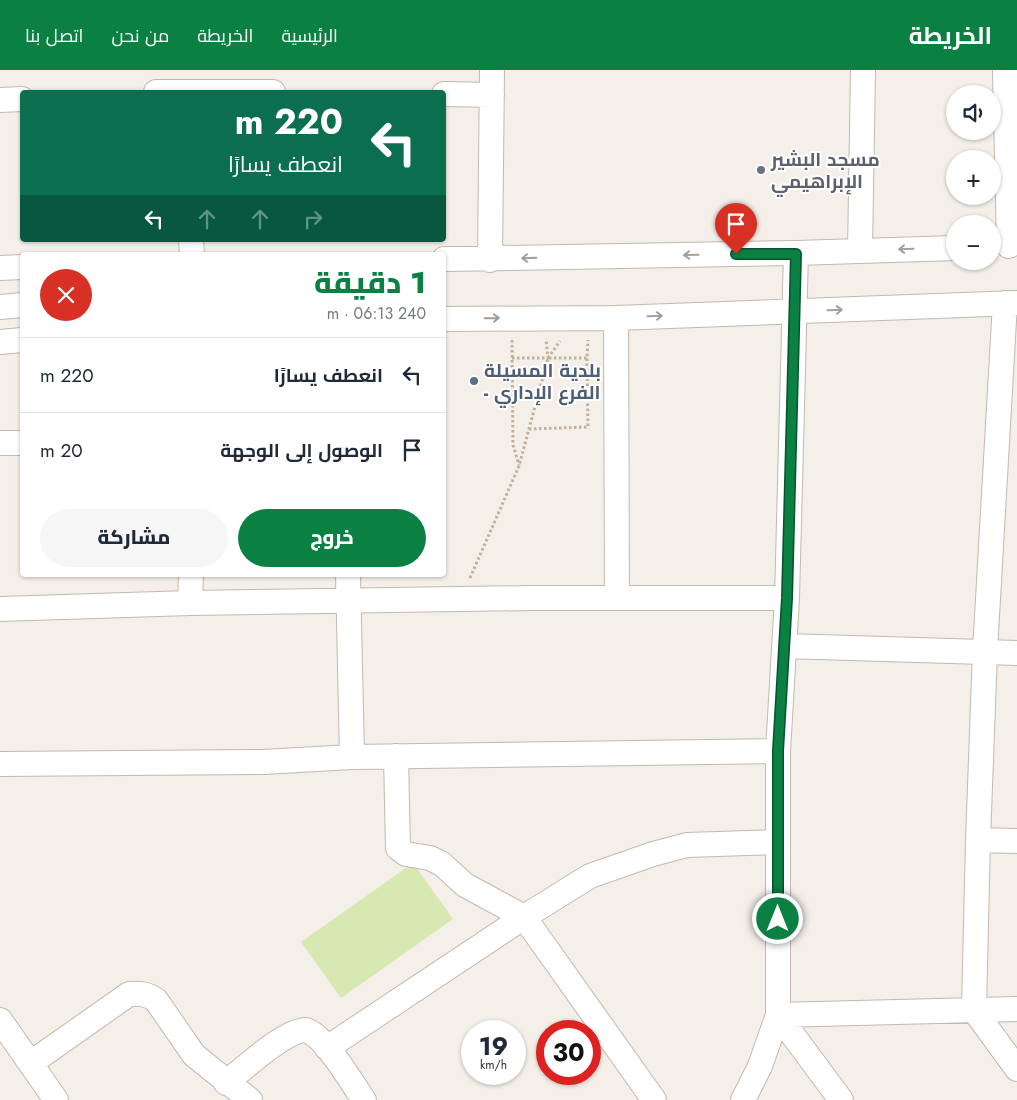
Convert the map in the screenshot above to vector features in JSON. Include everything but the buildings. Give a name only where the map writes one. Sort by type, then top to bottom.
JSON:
[{"type":"street","points":[[490,260],[492,70]]},
{"type":"street","points":[[860,251],[863,70]]},
{"type":"street","points":[[1005,70],[1011,96],[1006,247]]},
{"type":"street","points":[[163,90],[182,85],[247,90]]},
{"type":"street","points":[[446,94],[492,95]]},
{"type":"street","points":[[0,100],[20,99]]},
{"type":"street","points":[[446,260],[796,254],[946,248]]},
{"type":"street","points":[[743,1100],[760,1066],[778,1016],[778,751],[786,646],[796,254]]},
{"type":"street","points":[[0,268],[20,267]]},
{"type":"street","points":[[446,319],[616,318],[1011,303],[985,651],[974,1010],[1017,1069]]},
{"type":"street","points":[[0,307],[20,305]]},
{"type":"street","points":[[616,318],[617,598]]},
{"type":"street","points":[[0,342],[20,340]]},
{"type":"street","points":[[0,443],[20,443]]},
{"type":"street","points":[[190,602],[191,577]]},
{"type":"street","points":[[348,577],[352,757]]},
{"type":"street","points":[[0,609],[190,602],[787,598]]},
{"type":"street","points":[[786,646],[985,651],[1017,654]]},
{"type":"street","points":[[0,764],[263,762],[396,756],[778,751]]},
{"type":"street","points":[[396,756],[398,848],[406,854],[430,858],[442,864],[472,889],[508,906],[524,917],[654,1100]]},
{"type":"street","points":[[978,840],[1017,841]]},
{"type":"street","points":[[327,1048],[524,917],[590,876],[652,854],[687,845],[778,842]]},
{"type":"street","points":[[31,1063],[129,994],[138,994],[149,996],[156,1000],[194,1055],[239,1093],[263,1053],[301,1030],[310,1031],[327,1048],[364,1100]]},
{"type":"street","points":[[778,1016],[1017,1009]]},
{"type":"street","points":[[778,1016],[841,1100]]},
{"type":"street","points":[[0,1020],[56,1100]]},
{"type":"path","points":[[511,330],[513,445],[519,466]]},
{"type":"path","points":[[460,599],[519,466],[548,358],[545,331]]},
{"type":"path","points":[[529,429],[588,427],[588,335]]},
{"type":"path","points":[[512,358],[588,358]]},
{"type":"green space","points":[[413,863],[453,919],[341,998],[301,942]]},
{"type":"place","name":"مسجد البشير الإبراهيمي","points":[[761,170]]},
{"type":"place","name":"بلدية المسيلة - الفرع الإداري","points":[[474,381]]},
{"type":"route","points":[[736,254],[796,254],[786,646],[778,751],[778,919]]}]
